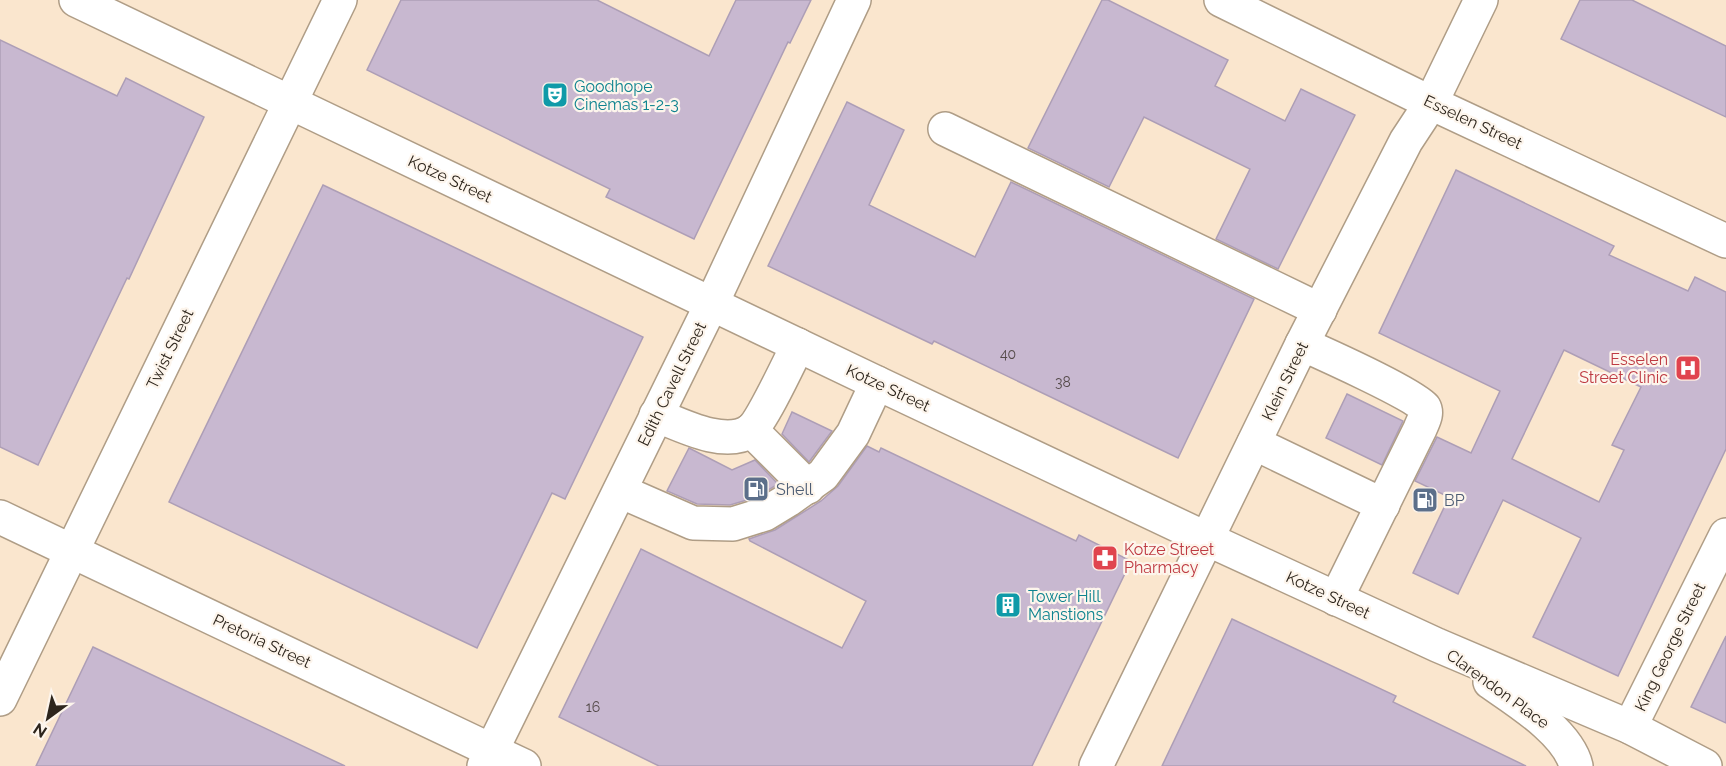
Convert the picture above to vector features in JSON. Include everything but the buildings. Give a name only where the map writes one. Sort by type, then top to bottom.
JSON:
[{"type":"street","name":"Kotze Street","points":[[76,0],[1207,539],[1437,645],[1630,727],[1705,766]]},
{"type":"street","name":"Twist Street","points":[[0,699],[340,0]]},
{"type":"street","name":"Edith Cavell Street","points":[[488,758],[712,303],[854,0]]},
{"type":"street","name":"Esselen Street","points":[[1221,0],[1431,103],[1726,241]]},
{"type":"street","name":"Klein Street","points":[[1096,766],[1302,344],[1406,141],[1431,103],[1481,0]]},
{"type":"street","points":[[945,129],[1320,310]]},
{"type":"street","points":[[1302,344],[1422,403],[1426,414],[1336,599]]},
{"type":"street","points":[[656,415],[700,433],[733,437],[751,430],[765,409],[798,345]]},
{"type":"street","points":[[620,491],[693,524],[733,524],[765,514],[823,475],[853,434],[877,383]]},
{"type":"street","points":[[751,430],[808,487]]},
{"type":"street","points":[[1254,443],[1383,505]]},
{"type":"street","name":"Pretoria Street","points":[[0,516],[488,758],[524,766]]},
{"type":"street","name":"King George Street","points":[[1630,727],[1726,535]]},
{"type":"street","name":"Clarendon Place","points":[[1437,645],[1550,726],[1564,743],[1576,766]]},
{"type":"place","name":"Goodhope Cinemas 1-2-3","points":[[555,95]]},
{"type":"place","name":"Esselen Street Clinic","points":[[1688,368]]},
{"type":"place","name":"Shell","points":[[756,489]]},
{"type":"place","name":"BP","points":[[1425,500]]},
{"type":"place","name":"Kotze Street Pharmacy","points":[[1105,558]]},
{"type":"place","name":"Tower Hill Manstions","points":[[1008,605]]}]
